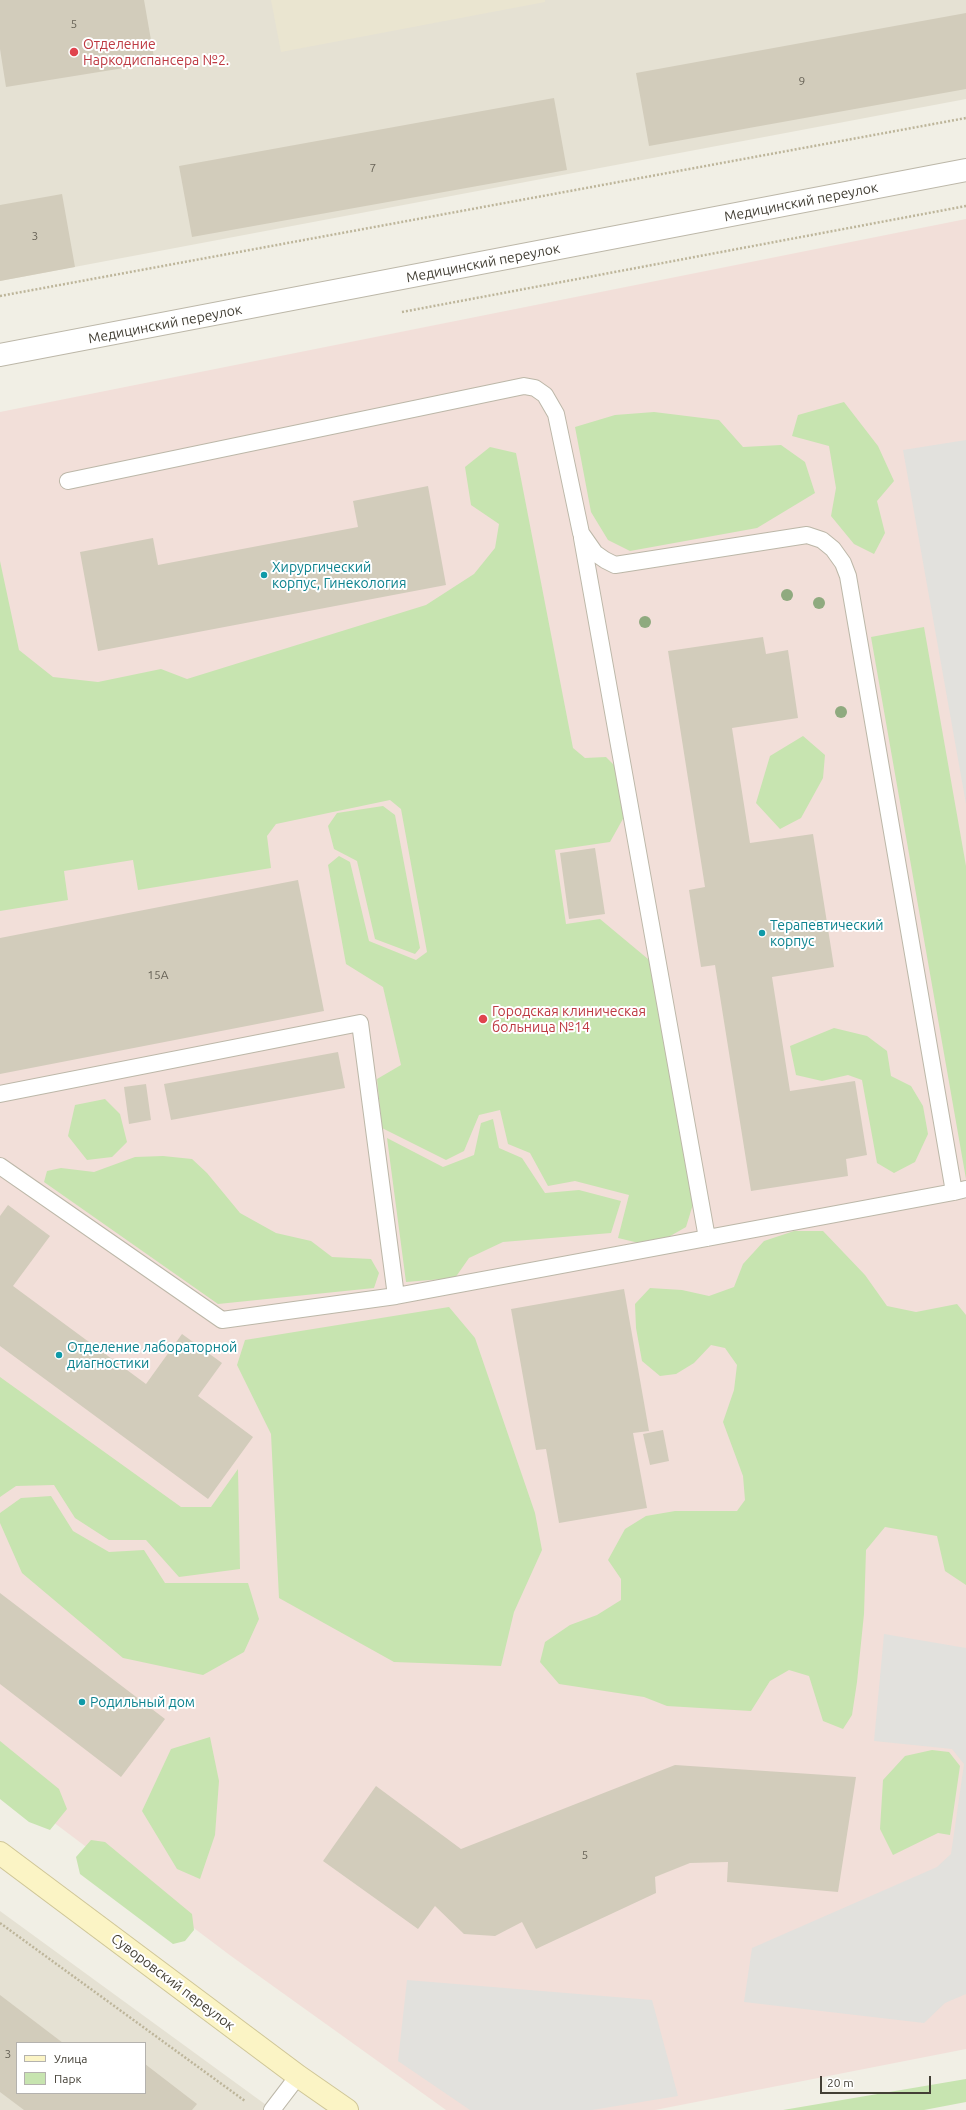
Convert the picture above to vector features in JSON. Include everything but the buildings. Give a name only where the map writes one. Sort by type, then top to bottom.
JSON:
[{"type":"street","name":"Медицинский переулок","points":[[0,355],[966,170]]},
{"type":"street","name":"Суворовский переулок","points":[[0,1853],[298,2076],[347,2110]]},
{"type":"lane","points":[[68,482],[524,386],[535,388],[545,395],[556,414],[581,533],[707,1238]]},
{"type":"lane","points":[[0,1166],[222,1320],[396,1296],[960,1190],[848,576],[843,563],[834,549],[822,540],[807,535],[615,565],[595,553],[581,533]]},
{"type":"lane","points":[[0,1094],[360,1024],[396,1296]]},
{"type":"lane","points":[[272,2110],[298,2076]]},
{"type":"path","points":[[0,296],[966,118]]},
{"type":"path","points":[[400,312],[966,206]]},
{"type":"path","points":[[0,1923],[250,2105]]},
{"type":"shaded area","points":[[0,0],[966,0],[966,99],[0,281]]},
{"type":"shaded area","points":[[271,0],[545,0],[545,2],[281,52]]},
{"type":"shaded area","name":"Городская клиническая больница №14","points":[[966,219],[966,2049],[655,2110],[446,2110],[231,1956],[0,1782],[0,412]]},
{"type":"shaded area","points":[[966,440],[966,804],[903,450]]},
{"type":"shaded area","points":[[884,1634],[966,1648],[966,1994],[945,2003],[924,2023],[744,2002],[752,1948],[937,1867],[951,1854],[964,1764],[952,1749],[874,1741]]},
{"type":"shaded area","points":[[0,1911],[273,2110],[0,2110]]},
{"type":"shaded area","points":[[407,1980],[652,2000],[678,2096],[592,2110],[470,2110],[398,2061]]},
{"type":"green space","points":[[844,402],[878,446],[894,481],[877,501],[885,533],[874,554],[854,544],[831,516],[836,488],[829,446],[792,436],[798,415]]},
{"type":"green space","points":[[654,412],[719,420],[743,447],[781,445],[805,462],[815,493],[757,528],[630,551],[608,540],[591,512],[575,427],[615,415]]},
{"type":"green space","points":[[490,447],[516,453],[573,748],[585,758],[606,757],[616,767],[624,817],[610,842],[555,850],[566,924],[600,919],[654,964],[694,1201],[686,1227],[665,1239],[639,1243],[618,1238],[629,1195],[575,1181],[548,1186],[530,1153],[508,1144],[500,1110],[479,1115],[464,1151],[446,1160],[382,1128],[377,1079],[401,1065],[383,987],[346,964],[328,865],[339,856],[350,862],[369,941],[416,960],[427,952],[401,809],[390,800],[276,824],[267,836],[271,868],[138,890],[133,860],[64,871],[68,900],[0,911],[0,561],[19,650],[53,677],[98,682],[161,669],[187,679],[426,605],[474,574],[495,548],[499,524],[471,505],[465,467]]},
{"type":"green space","points":[[924,627],[966,866],[966,1179],[871,637]]},
{"type":"green space","points":[[803,736],[825,755],[823,778],[801,818],[780,829],[756,803],[770,756]]},
{"type":"green space","points":[[383,806],[395,815],[420,948],[415,954],[375,939],[357,861],[334,849],[328,826],[337,813]]},
{"type":"green space","points":[[834,1028],[867,1036],[887,1051],[891,1076],[911,1086],[923,1106],[928,1134],[915,1162],[894,1173],[877,1163],[862,1080],[848,1075],[822,1081],[796,1075],[790,1046]]},
{"type":"green space","points":[[105,1099],[120,1114],[127,1142],[112,1157],[87,1160],[68,1136],[75,1105]]},
{"type":"green space","points":[[493,1119],[499,1148],[522,1158],[545,1193],[579,1190],[621,1201],[611,1233],[503,1242],[469,1258],[455,1278],[406,1282],[387,1138],[443,1167],[474,1155],[481,1123]]},
{"type":"green space","points":[[163,1156],[192,1159],[207,1173],[240,1213],[276,1233],[311,1241],[332,1257],[371,1259],[379,1273],[374,1288],[218,1304],[44,1182],[47,1171],[61,1168],[94,1172],[135,1157]]},
{"type":"green space","points":[[794,1231],[823,1231],[865,1275],[887,1306],[916,1312],[957,1304],[966,1315],[966,1585],[945,1571],[937,1536],[885,1527],[866,1550],[864,1614],[857,1682],[852,1715],[843,1729],[823,1721],[809,1676],[789,1670],[770,1681],[751,1711],[667,1706],[644,1697],[559,1684],[540,1662],[545,1642],[570,1625],[597,1615],[621,1600],[621,1579],[608,1560],[625,1529],[646,1516],[675,1511],[737,1511],[745,1500],[743,1476],[723,1422],[734,1390],[737,1365],[725,1348],[711,1345],[694,1363],[676,1374],[660,1376],[642,1361],[636,1328],[635,1304],[650,1288],[682,1290],[709,1296],[734,1287],[743,1264],[764,1241]]},
{"type":"green space","points":[[449,1307],[475,1338],[535,1513],[542,1550],[514,1612],[501,1666],[394,1662],[279,1598],[271,1434],[237,1365],[245,1340]]},
{"type":"green space","points":[[0,1377],[181,1507],[211,1507],[238,1469],[240,1569],[179,1577],[146,1540],[109,1540],[75,1518],[54,1485],[16,1486],[0,1497]]},
{"type":"green space","points":[[51,1496],[73,1531],[109,1552],[144,1550],[165,1583],[248,1583],[259,1619],[244,1652],[203,1675],[123,1658],[22,1573],[0,1523],[0,1513],[21,1498]]},
{"type":"green space","points":[[210,1737],[219,1781],[215,1835],[200,1879],[177,1869],[142,1811],[171,1749]]},
{"type":"green space","points":[[0,1741],[59,1789],[67,1809],[50,1830],[29,1822],[0,1799]]},
{"type":"green space","points":[[932,1750],[949,1752],[960,1766],[950,1835],[938,1833],[893,1855],[880,1829],[883,1780],[905,1756]]},
{"type":"green space","points":[[91,1840],[105,1842],[192,1914],[194,1930],[185,1941],[173,1944],[80,1874],[76,1857]]},
{"type":"green space","points":[[966,2079],[966,2102],[924,2110],[783,2110]]},
{"type":"place","name":"Отделение Наркодиспансера №2.","points":[[74,52]]},
{"type":"place","name":"Хирургический корпус, Гинекология","points":[[264,575]]},
{"type":"place","name":"Терапевтический корпус","points":[[762,933]]},
{"type":"place","name":"Городская клиническая больница №14","points":[[483,1019]]},
{"type":"place","name":"Отделение лабораторной диагностики","points":[[59,1355]]},
{"type":"place","name":"Родильный дом","points":[[82,1702]]}]
